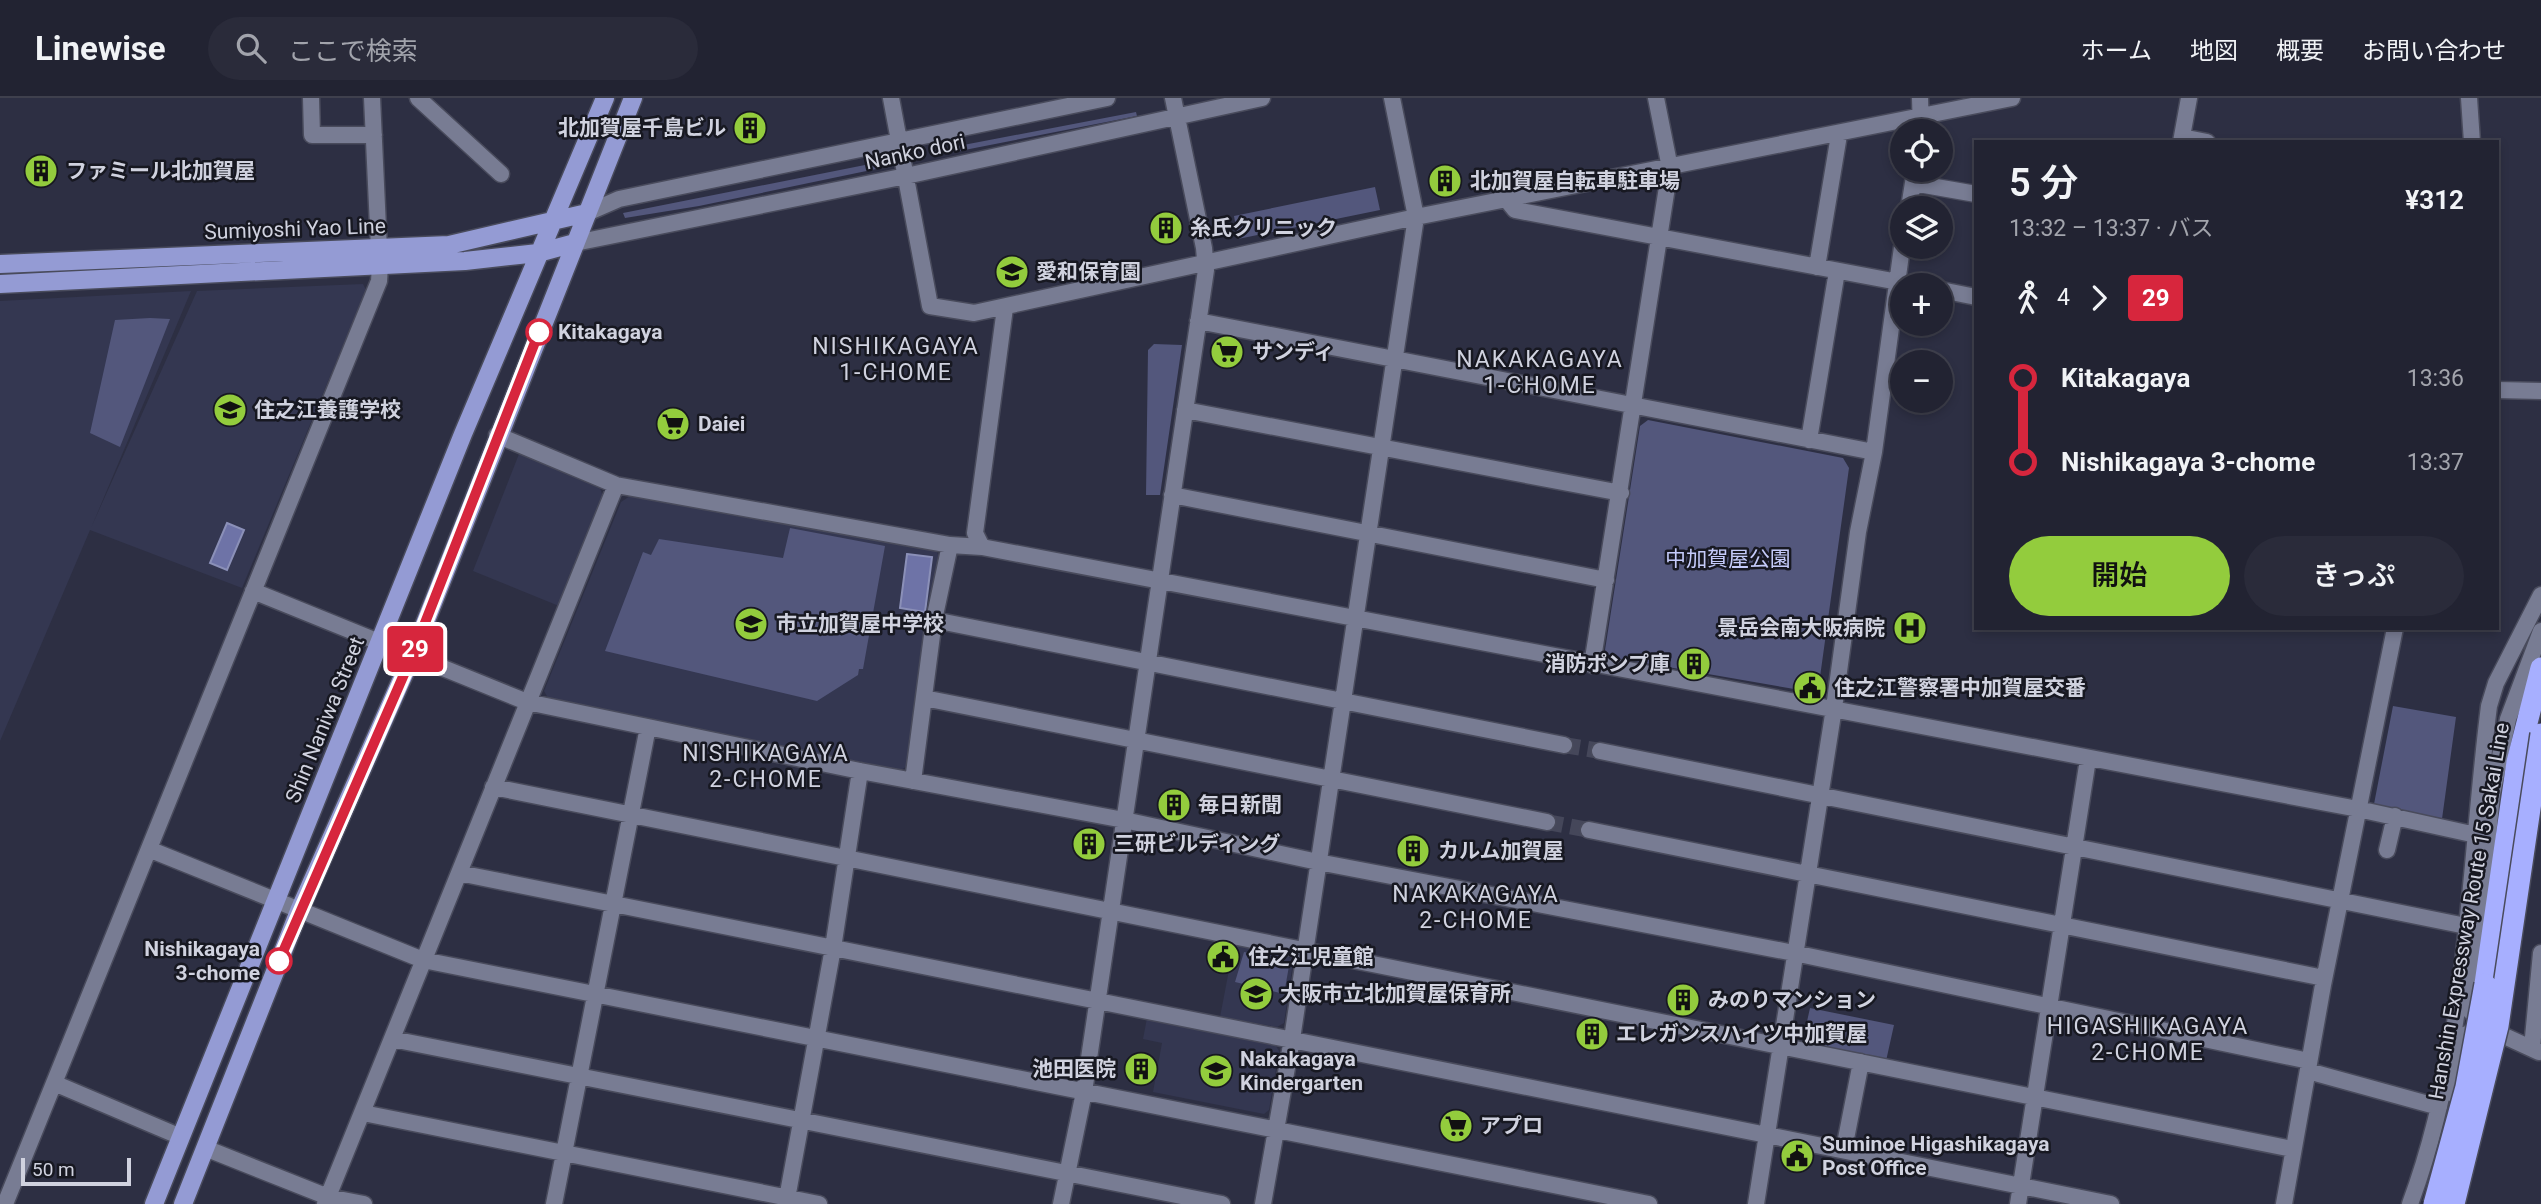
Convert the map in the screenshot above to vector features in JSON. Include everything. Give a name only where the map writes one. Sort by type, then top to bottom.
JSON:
[{"type":"highway","name":"Hanshin Expressway Route 15 Sakai Line","points":[[2434,1204],[2466,1087],[2485,984],[2517,762],[2541,668]]},
{"type":"highway","name":"Hanshin Expressway Route 15 Sakai Line","points":[[2456,1204],[2498,1026],[2541,734]]},
{"type":"main road","name":"Shin Naniwa Street","points":[[154,1204],[538,253],[604,98]]},
{"type":"main road","points":[[183,1204],[299,911],[412,656],[497,435],[633,98]]},
{"type":"main road","name":"Sumiyoshi Yao Line","points":[[0,284],[379,258],[551,223],[587,213]]},
{"type":"main road","name":"Sumiyoshi Yao Line","points":[[0,264],[538,253],[575,243]]},
{"type":"street","points":[[310,98],[312,135],[374,135]]},
{"type":"street","points":[[5,1204],[151,850],[379,282],[372,98]]},
{"type":"street","points":[[418,98],[501,174]]},
{"type":"street","points":[[891,98],[930,306],[974,313],[1416,217],[1839,135],[1890,128]]},
{"type":"street","name":"Nanko dori","points":[[587,213],[619,199],[1107,98]]},
{"type":"street","points":[[1061,1204],[1084,1092],[1206,262],[1173,98]]},
{"type":"street","name":"Nanko dori","points":[[575,243],[906,176],[1262,98]]},
{"type":"street","points":[[1263,1204],[1292,1039],[1416,217],[1392,98]]},
{"type":"street","points":[[1592,665],[1670,168],[1657,98]]},
{"type":"street","points":[[1920,98],[1921,119]]},
{"type":"street","points":[[1938,119],[2012,98]]},
{"type":"street","points":[[2182,139],[2189,98]]},
{"type":"street","points":[[2469,98],[2472,140]]},
{"type":"street","points":[[1817,267],[1839,135]]},
{"type":"street","points":[[1935,182],[1974,193]]},
{"type":"street","points":[[1506,199],[1515,210],[1890,281]]},
{"type":"street","points":[[1809,440],[1837,271]]},
{"type":"street","points":[[1953,292],[1974,297]]},
{"type":"street","points":[[982,547],[975,533],[1005,308]]},
{"type":"street","points":[[1198,321],[1874,452]]},
{"type":"street","points":[[1756,1204],[1834,708],[1858,531],[1874,452],[1890,334]]},
{"type":"street","points":[[2499,390],[2541,391]]},
{"type":"street","points":[[1185,410],[1381,450],[1620,493]]},
{"type":"street","points":[[497,435],[616,485],[950,545],[982,547],[2358,809],[2476,835]]},
{"type":"street","points":[[326,1200],[616,485]]},
{"type":"street","points":[[1172,495],[1606,580]]},
{"type":"street","points":[[913,780],[934,620],[950,545]]},
{"type":"street","points":[[253,591],[527,702],[860,771],[1124,820],[1318,862],[1794,953],[2049,1006],[2308,1066],[2439,1107]]},
{"type":"street","points":[[2410,1204],[2463,1018],[2466,926],[2489,705],[2496,683],[2541,595]]},
{"type":"street","points":[[934,620],[1564,745]]},
{"type":"street","points":[[2284,1204],[2324,978],[2395,630]]},
{"type":"street","points":[[2421,1204],[2463,1018],[2493,794],[2508,719],[2541,631]]},
{"type":"street","points":[[924,698],[1547,822]]},
{"type":"street","points":[[554,1204],[648,727]]},
{"type":"street","points":[[2456,1204],[2503,1034],[2512,985],[2541,749]]},
{"type":"street","points":[[1600,751],[2466,926]]},
{"type":"street","points":[[2018,1204],[2088,759]]},
{"type":"street","points":[[787,1201],[818,1038],[860,771]]},
{"type":"street","points":[[494,787],[2292,1149]]},
{"type":"street","points":[[2387,850],[2395,817]]},
{"type":"street","points":[[1589,830],[2324,978]]},
{"type":"street","points":[[151,850],[424,960],[1649,1204]]},
{"type":"street","points":[[460,873],[2111,1204]]},
{"type":"street","points":[[2463,1018],[2536,1050],[2541,953]]},
{"type":"street","points":[[392,1039],[1222,1204]]},
{"type":"street","points":[[1843,1149],[1861,1062]]},
{"type":"street","points":[[54,1083],[181,1137]]},
{"type":"street","points":[[363,1113],[564,1152],[787,1201],[819,1204]]},
{"type":"street","points":[[205,1148],[326,1200],[363,1204]]},
{"type":"shaded area","points":[[363,284],[366,290],[242,588],[90,530],[0,741],[0,301],[191,291],[91,528],[197,291]]},
{"type":"shaded area","points":[[519,454],[600,488],[603,497],[559,606],[473,571]]},
{"type":"shaded area","name":"市立加賀屋中学校","points":[[630,496],[935,549],[940,558],[910,764],[901,770],[548,698],[544,691],[621,502]]},
{"type":"shaded area","points":[[227,523],[244,530],[227,570],[210,563]]},
{"type":"shaded area","points":[[907,554],[932,557],[925,612],[900,608]]},
{"type":"shaded area","name":"大阪市立北加賀屋保育所","points":[[1234,944],[1287,955],[1293,962],[1284,1023],[1277,1027],[1220,1017]]},
{"type":"shaded area","name":"Nakakagaya Kindergarten","points":[[1147,1018],[1274,1043],[1279,1051],[1269,1110],[1264,1114],[1153,1092],[1162,1043],[1143,1039]]},
{"type":"green space","points":[[1136,112],[1137,116],[934,156],[932,151]]},
{"type":"green space","points":[[875,163],[876,169],[699,206],[625,218],[623,213]]},
{"type":"green space","points":[[1375,187],[1380,210],[1238,239],[1234,216]]},
{"type":"green space","points":[[170,319],[120,447],[90,433],[115,320]]},
{"type":"green space","points":[[1154,344],[1182,345],[1160,495],[1146,495],[1148,350]]},
{"type":"green space","name":"中加賀屋公園","points":[[1648,420],[1843,458],[1849,468],[1820,677],[1803,674],[1800,690],[1610,657],[1605,650],[1640,426]]},
{"type":"green space","points":[[790,528],[885,546],[863,669],[859,669],[858,675],[817,701],[605,651],[643,552],[651,555],[659,539],[783,558]]},
{"type":"green space","points":[[2393,706],[2456,717],[2442,819],[2374,804]]},
{"type":"green space","points":[[1244,952],[1284,960],[1289,966],[1284,994],[1235,982]]},
{"type":"green space","points":[[1810,1008],[1894,1025],[1886,1061],[1802,1044]]},
{"type":"tunnel","points":[[1564,745],[1600,751]]},
{"type":"tunnel","points":[[1547,822],[1589,830]]},
{"type":"bus line","name":"29","points":[[279,961],[412,656],[539,332]]},
{"type":"place","name":"北加賀屋千島ビル","points":[[750,128]]},
{"type":"place","name":"ファミール北加賀屋","points":[[41,171]]},
{"type":"place","name":"北加賀屋自転車駐車場","points":[[1445,181]]},
{"type":"place","name":"糸氏クリニック","points":[[1166,228]]},
{"type":"place","name":"愛和保育園","points":[[1012,272]]},
{"type":"place","name":"Kitakagaya","points":[[539,332]]},
{"type":"place","name":"サンディ","points":[[1227,352]]},
{"type":"place","name":"住之江養護学校","points":[[230,410]]},
{"type":"place","name":"Daiei","points":[[673,424]]},
{"type":"place","name":"市立加賀屋中学校","points":[[751,624]]},
{"type":"place","name":"景岳会南大阪病院","points":[[1910,628]]},
{"type":"place","name":"消防ポンプ庫","points":[[1694,664]]},
{"type":"place","name":"住之江警察署中加賀屋交番","points":[[1810,688]]},
{"type":"place","name":"毎日新聞","points":[[1174,805]]},
{"type":"place","name":"三研ビルディング","points":[[1089,844]]},
{"type":"place","name":"カルム加賀屋","points":[[1413,851]]},
{"type":"place","name":"住之江児童館","points":[[1223,957]]},
{"type":"place","name":"Nishikagaya 3-chome","points":[[279,961]]},
{"type":"place","name":"大阪市立北加賀屋保育所","points":[[1256,994]]},
{"type":"place","name":"みのりマンション","points":[[1683,1000]]},
{"type":"place","name":"エレガンスハイツ中加賀屋","points":[[1592,1034]]},
{"type":"place","name":"池田医院","points":[[1141,1069]]},
{"type":"place","name":"Nakakagaya Kindergarten","points":[[1216,1071]]},
{"type":"place","name":"アプロ","points":[[1456,1126]]},
{"type":"place","name":"Suminoe Higashikagaya Post Office","points":[[1797,1156]]},
{"type":"district","name":"NISHIKAGAYA 1-CHOME","points":[[896,359]]},
{"type":"district","name":"NAKAKAGAYA 1-CHOME","points":[[1540,372]]},
{"type":"district","name":"NISHIKAGAYA 2-CHOME","points":[[766,766]]},
{"type":"district","name":"NAKAKAGAYA 2-CHOME","points":[[1476,907]]},
{"type":"district","name":"HIGASHIKAGAYA 2-CHOME","points":[[2148,1039]]}]
